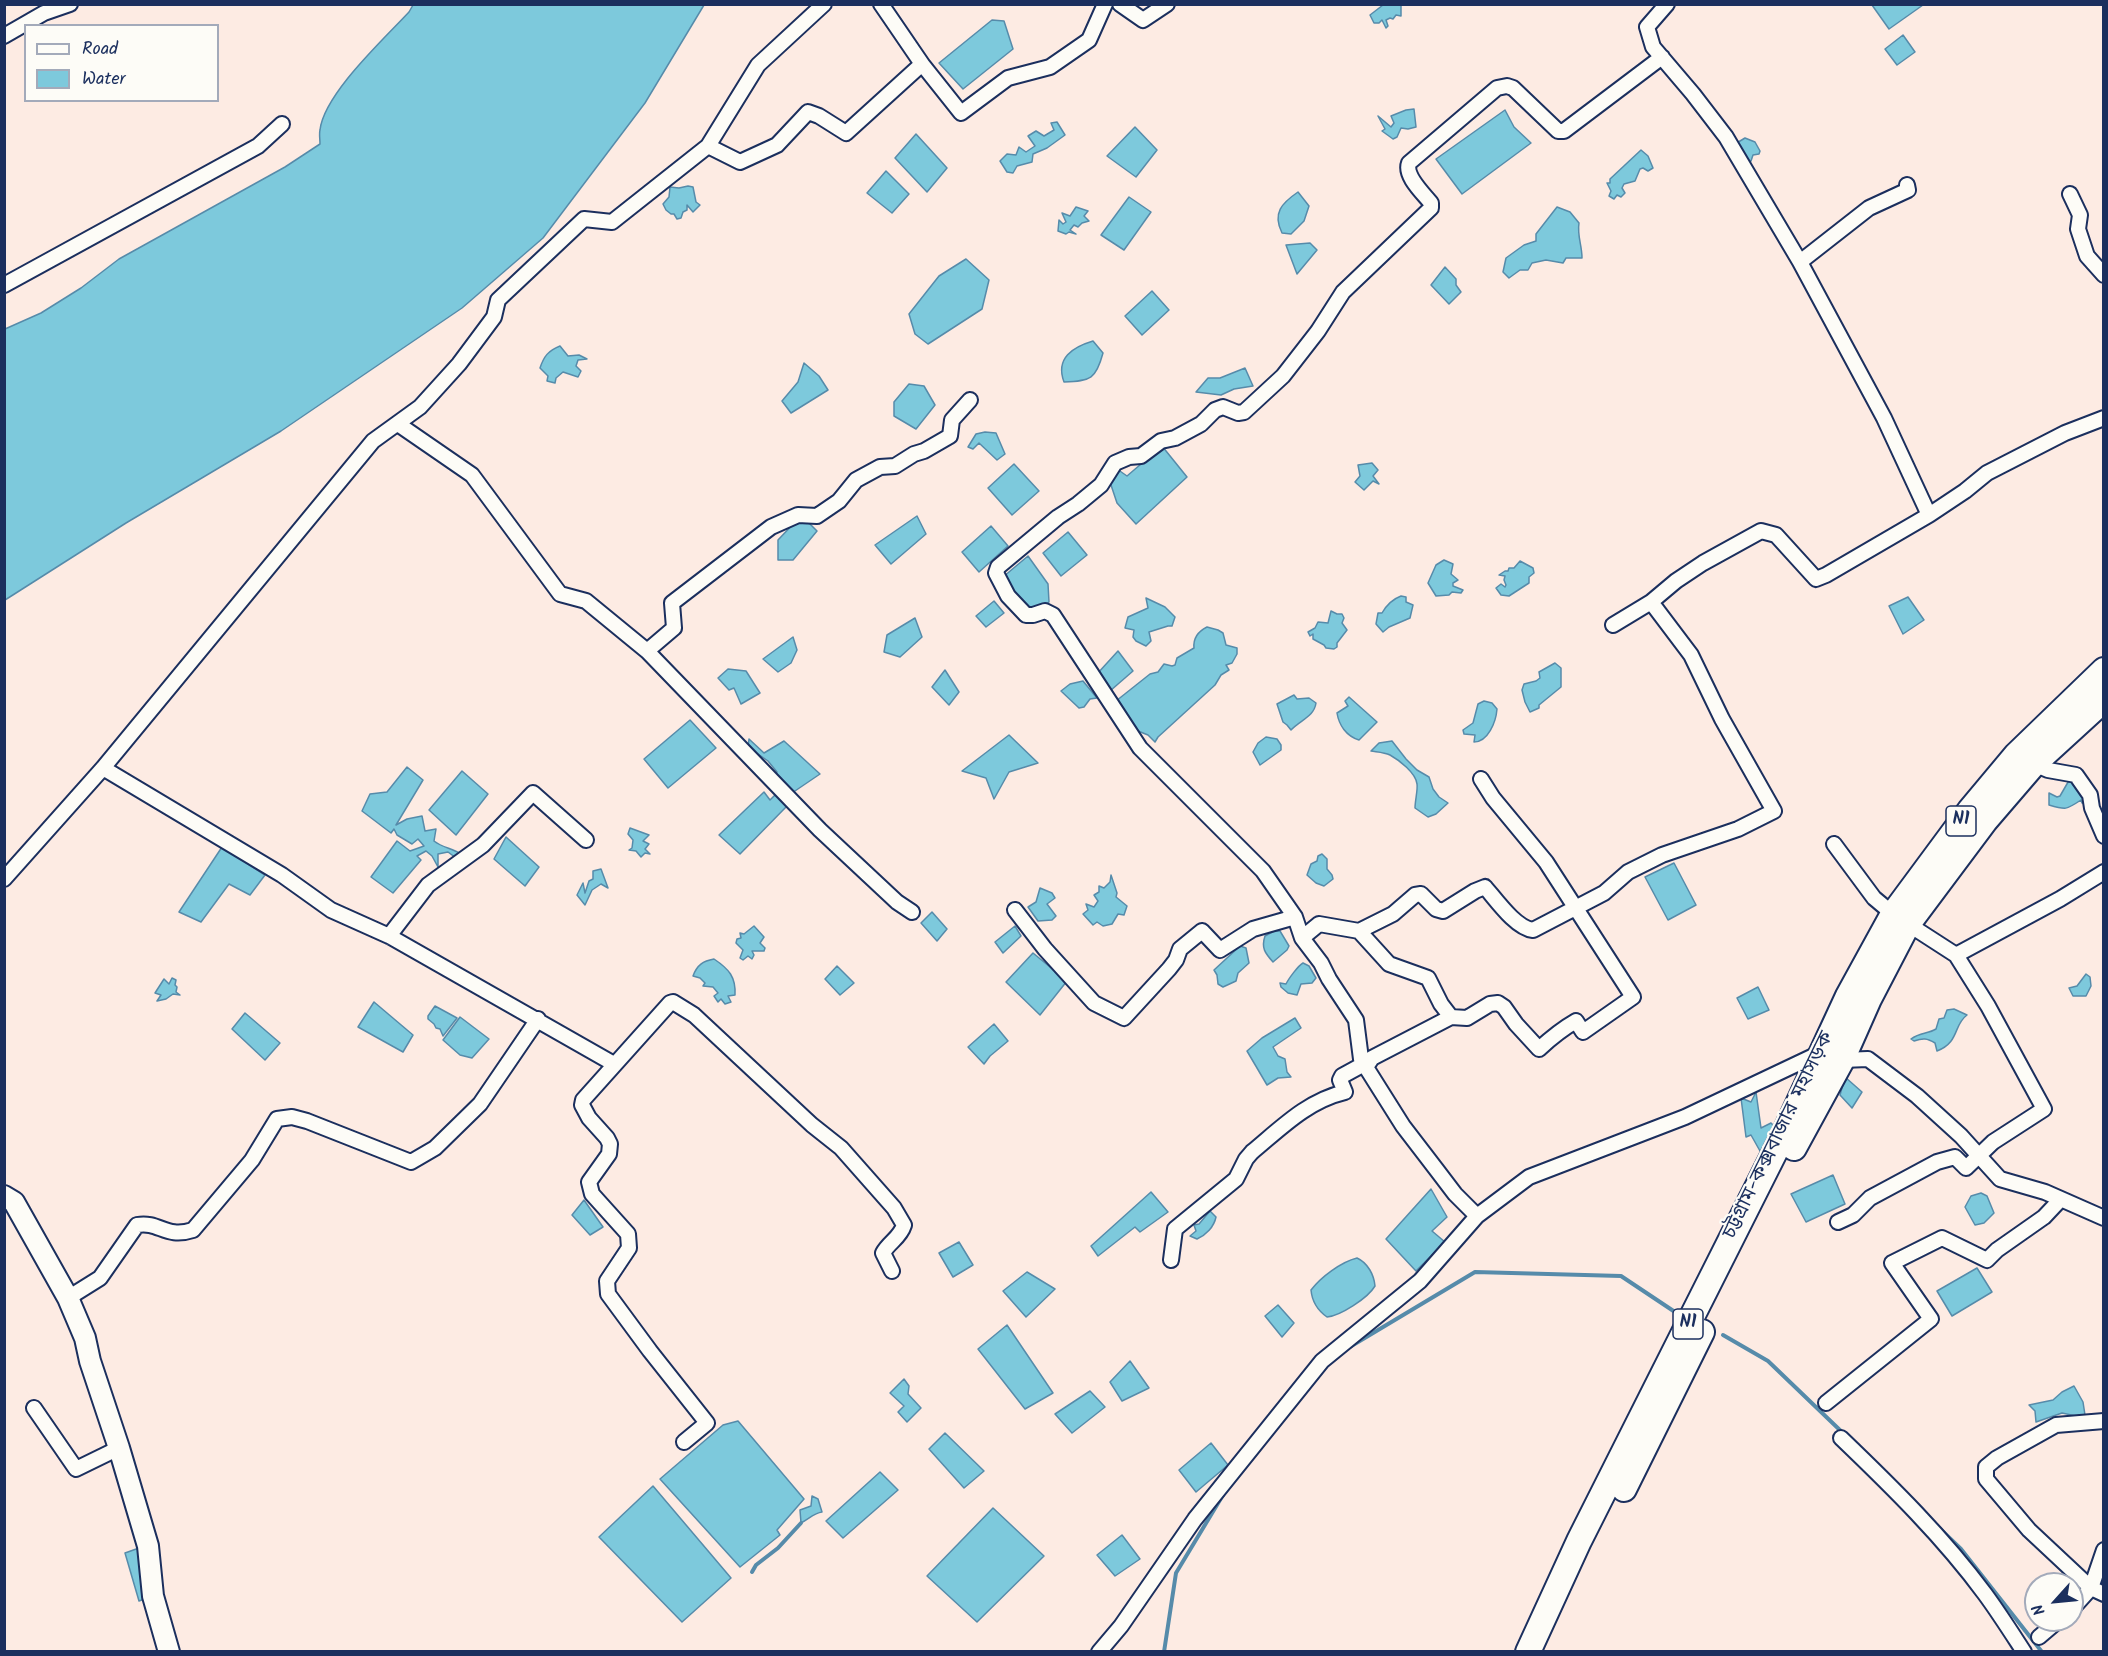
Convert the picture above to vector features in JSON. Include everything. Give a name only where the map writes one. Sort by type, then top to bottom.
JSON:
[{"type":"highway","name":"চট্টগ্রাম-কক্সবাজার মহাসড়ক","points":[[1528,1652],[1579,1541],[1786,1130],[1869,999],[1900,919],[1970,810],[2016,755],[2103,670]]},
{"type":"highway","name":"চট্টগ্রাম-কক্সবাজার মহাসড়ক","points":[[1900,919],[2034,764],[2103,700]]},
{"type":"highway","name":"চট্টগ্রাম-কক্সবাজার মহাসড়ক","points":[[1546,1652],[1593,1550],[1799,1138],[1832,1056]]},
{"type":"main road","points":[[4,1196],[14,1202],[68,1298],[85,1338],[90,1361],[148,1546],[153,1596],[170,1652]]},
{"type":"street","points":[[4,36],[47,9],[70,4]]},
{"type":"street","points":[[4,879],[103,768],[373,441],[420,407],[459,364],[495,317],[498,300],[584,219],[612,222],[708,146],[758,65],[824,4]]},
{"type":"street","points":[[881,4],[922,64],[962,113],[1008,78],[1050,67],[1089,40],[1105,4]]},
{"type":"street","points":[[1120,4],[1143,20],[1167,4]]},
{"type":"street","points":[[1667,4],[1647,27],[1653,47],[1726,137],[1800,262],[1884,418],[1929,515]]},
{"type":"street","points":[[1477,1216],[1455,1194],[1403,1126],[1365,1066],[1361,1059],[1356,1020],[1321,963],[1302,938],[1295,917],[1263,871],[1140,748],[1053,615],[1045,612],[1026,615],[1008,596],[996,573],[998,567],[1101,484],[1115,464],[1129,457],[1141,456],[1161,441],[1174,438],[1201,424],[1215,410],[1223,406],[1238,414],[1244,412],[1283,376],[1318,331],[1343,292],[1431,208],[1431,203],[1410,176],[1407,168],[1409,163],[1497,88],[1507,86],[1513,88],[1558,131],[1563,131],[1662,57]]},
{"type":"street","points":[[708,146],[740,162],[777,145],[808,112],[819,116],[846,134],[922,64]]},
{"type":"street","points":[[4,285],[258,146],[282,124]]},
{"type":"street","points":[[1800,262],[1869,208],[1908,190],[1907,186]]},
{"type":"street","points":[[2070,194],[2079,215],[2078,229],[2087,256],[2103,275]]},
{"type":"street","points":[[647,651],[674,628],[672,603],[735,554],[771,527],[798,515],[817,516],[839,501],[856,480],[880,467],[895,466],[950,436],[952,420],[970,400]]},
{"type":"street","points":[[1613,625],[1651,602],[1676,581],[1703,563],[1761,531],[1776,536],[1816,579],[1826,575],[1929,515],[1987,473],[2065,433],[2103,418]]},
{"type":"street","points":[[398,424],[472,475],[560,594],[586,601],[647,651],[820,830],[897,902],[912,912]]},
{"type":"street","points":[[1302,938],[1319,924],[1359,931],[1394,914],[1415,895],[1421,894],[1436,909],[1443,911],[1475,891],[1485,888],[1518,923],[1525,929],[1533,930],[1604,893],[1628,872],[1662,855],[1738,829],[1774,811],[1722,719],[1691,655],[1651,602]]},
{"type":"street","points":[[2034,764],[2048,770],[2076,775],[2090,795],[2092,808],[2103,836]]},
{"type":"street","points":[[103,768],[282,875],[331,910],[389,936],[614,1064]]},
{"type":"street","points":[[1171,1260],[1175,1229],[1236,1179],[1252,1152],[1299,1112],[1322,1099],[1345,1092],[1340,1080],[1342,1076],[1365,1066],[1372,1058],[1451,1017],[1467,1018],[1490,1004],[1504,1007],[1516,1024],[1539,1048],[1557,1032],[1576,1021],[1583,1032],[1633,997],[1546,862],[1492,798],[1481,780]]},
{"type":"street","points":[[389,936],[428,885],[483,845],[533,793],[586,840]]},
{"type":"street","points":[[1834,844],[1874,898],[1900,919],[1956,955],[1988,1005],[2044,1109],[1993,1142],[1966,1168],[1955,1157],[1937,1162],[1870,1198],[1853,1215],[1838,1222]]},
{"type":"street","points":[[1956,955],[2060,899],[2103,872]]},
{"type":"street","points":[[1015,910],[1045,950],[1094,1002],[1124,1018],[1169,969],[1180,949],[1202,932],[1220,950],[1252,929],[1295,917]]},
{"type":"street","points":[[1359,931],[1389,964],[1428,978],[1441,1004],[1451,1017]]},
{"type":"street","points":[[684,1442],[707,1423],[650,1352],[608,1294],[607,1281],[629,1248],[628,1234],[592,1194],[589,1182],[609,1154],[610,1144],[608,1138],[582,1105],[614,1064],[670,1003],[673,1002],[694,1015],[812,1125],[842,1148],[894,1208],[904,1225],[898,1237],[886,1246],[883,1253],[892,1271]]},
{"type":"street","points":[[68,1298],[100,1278],[138,1225],[147,1223],[169,1233],[182,1234],[193,1230],[252,1160],[278,1119],[292,1117],[307,1121],[411,1162],[435,1148],[480,1104],[538,1019]]},
{"type":"street","points":[[1099,1652],[1121,1626],[1195,1519],[1322,1361],[1420,1281],[1477,1216],[1529,1177],[1685,1117],[1832,1056],[1868,1059],[1917,1096],[1961,1136],[2000,1179],[2045,1192],[2103,1218]]},
{"type":"street","points":[[1826,1403],[1930,1319],[1892,1263],[1942,1238],[1987,1260],[1997,1250],[2044,1217],[2060,1200]]},
{"type":"street","points":[[34,1408],[76,1469],[119,1448]]},
{"type":"street","points":[[2097,1591],[2021,1521],[1986,1479],[1986,1467],[1997,1458],[2056,1425],[2103,1421]]},
{"type":"street","points":[[1841,1438],[1899,1495],[1947,1547],[1986,1594],[2024,1652]]},
{"type":"street","points":[[2084,1600],[2097,1591],[2103,1550]]},
{"type":"street","points":[[2039,1637],[2045,1632]]},
{"type":"water","points":[[413,5],[704,5],[645,103],[543,238],[462,308],[281,431],[126,523],[5,600],[5,329],[41,313],[81,288],[119,259],[285,167],[320,144],[320,130],[332,100],[343,84]]},
{"type":"water","points":[[1383,5],[1401,5],[1401,16],[1396,15],[1393,19],[1386,20],[1388,26],[1386,28],[1382,20],[1374,23],[1370,15]]},
{"type":"water","points":[[1872,5],[1923,5],[1889,29]]},
{"type":"water","points":[[992,20],[1004,21],[1013,49],[963,89],[939,63]]},
{"type":"water","points":[[1903,35],[1915,52],[1897,65],[1885,49]]},
{"type":"water","points":[[1414,109],[1416,127],[1401,128],[1397,137],[1393,139],[1382,131],[1385,129],[1378,116],[1391,127],[1394,123],[1391,116]]},
{"type":"water","points":[[1505,110],[1514,127],[1531,143],[1462,194],[1436,159]]},
{"type":"water","points":[[1057,122],[1065,135],[1047,148],[1033,154],[1032,162],[1017,166],[1013,173],[1007,172],[1000,161],[1007,154],[1016,155],[1019,147],[1026,152],[1035,146],[1028,136],[1036,131],[1044,136],[1054,130],[1051,123]]},
{"type":"water","points":[[1135,127],[1157,150],[1136,177],[1107,156]]},
{"type":"water","points":[[916,134],[947,168],[927,192],[895,158]]},
{"type":"water","points":[[1745,138],[1755,142],[1760,151],[1759,154],[1753,155],[1751,161],[1744,160],[1735,144]]},
{"type":"water","points":[[1641,150],[1648,156],[1653,168],[1648,171],[1640,169],[1635,181],[1624,184],[1622,188],[1625,193],[1621,197],[1617,195],[1614,199],[1609,196],[1611,191],[1607,183],[1610,183],[1610,179]]},
{"type":"water","points":[[886,171],[909,194],[892,213],[867,193]]},
{"type":"water","points":[[670,187],[693,187],[696,202],[700,205],[693,212],[687,205],[687,210],[683,212],[681,218],[677,219],[674,214],[666,210],[663,204],[669,197]]},
{"type":"water","points":[[1298,192],[1309,206],[1304,221],[1291,234],[1282,233],[1278,214],[1287,200]]},
{"type":"water","points":[[1129,197],[1151,212],[1124,250],[1101,235]]},
{"type":"water","points":[[1076,207],[1088,211],[1084,216],[1089,221],[1078,227],[1074,225],[1070,230],[1076,234],[1058,231],[1059,220],[1063,224],[1066,222],[1062,213],[1070,216]]},
{"type":"water","points":[[1557,207],[1570,212],[1579,223],[1582,258],[1566,258],[1563,263],[1546,260],[1532,263],[1528,270],[1520,270],[1509,278],[1503,272],[1506,258],[1524,245],[1536,241],[1536,234]]},
{"type":"water","points":[[1310,243],[1317,250],[1297,274],[1286,245]]},
{"type":"water","points":[[966,259],[989,280],[982,309],[928,344],[915,334],[909,314],[939,276]]},
{"type":"water","points":[[1445,267],[1456,279],[1456,285],[1461,292],[1449,304],[1431,285]]},
{"type":"water","points":[[1152,291],[1169,310],[1142,335],[1125,316]]},
{"type":"water","points":[[1093,341],[1103,353],[1095,373],[1080,381],[1064,382],[1062,366],[1064,360],[1073,350]]},
{"type":"water","points":[[560,346],[568,356],[579,355],[587,359],[578,360],[576,366],[581,371],[578,377],[563,372],[556,378],[555,383],[547,381],[548,376],[540,368],[547,354]]},
{"type":"water","points":[[804,363],[819,376],[828,390],[791,413],[782,401],[798,382]]},
{"type":"water","points":[[1245,368],[1253,386],[1234,389],[1221,395],[1196,392],[1208,378],[1220,378]]},
{"type":"water","points":[[909,384],[924,386],[935,405],[916,429],[894,416],[894,402]]},
{"type":"water","points":[[996,433],[1005,454],[997,460],[979,443],[973,449],[968,447],[976,434]]},
{"type":"water","points":[[1162,446],[1187,477],[1136,524],[1117,503],[1109,479],[1117,469],[1127,476]]},
{"type":"water","points":[[1372,463],[1378,470],[1373,476],[1379,484],[1373,481],[1364,490],[1355,482],[1360,476],[1358,465]]},
{"type":"water","points":[[1014,464],[1039,491],[1012,515],[988,488]]},
{"type":"water","points":[[917,516],[926,534],[891,564],[875,545]]},
{"type":"water","points":[[796,521],[807,521],[817,531],[793,560],[778,560],[778,540]]},
{"type":"water","points":[[991,526],[1008,546],[979,572],[962,552]]},
{"type":"water","points":[[1068,532],[1087,555],[1061,576],[1043,553]]},
{"type":"water","points":[[1028,556],[1048,584],[1049,602],[1043,607],[1026,608],[1003,577]]},
{"type":"water","points":[[1444,560],[1453,564],[1451,574],[1458,580],[1453,583],[1453,586],[1463,590],[1461,593],[1452,592],[1449,595],[1436,596],[1428,583],[1436,565]]},
{"type":"water","points":[[1520,561],[1533,568],[1534,573],[1529,577],[1529,583],[1509,596],[1501,595],[1496,588],[1501,584],[1505,587],[1506,585],[1505,576],[1499,575],[1508,571],[1509,568],[1514,568]]},
{"type":"water","points":[[1401,596],[1406,597],[1406,602],[1413,605],[1410,618],[1383,632],[1376,624],[1378,613],[1382,613],[1390,603]]},
{"type":"water","points":[[1908,597],[1924,620],[1903,634],[1889,606]]},
{"type":"water","points":[[1146,598],[1165,607],[1175,617],[1172,626],[1149,632],[1151,641],[1146,646],[1133,637],[1134,630],[1125,628],[1128,617],[1148,608]]},
{"type":"water","points":[[994,601],[1004,613],[986,627],[976,616]]},
{"type":"water","points":[[1331,611],[1342,614],[1344,618],[1342,623],[1347,630],[1334,649],[1326,648],[1313,639],[1313,634],[1310,636],[1308,632],[1315,628],[1318,622],[1328,623]]},
{"type":"water","points":[[915,618],[922,637],[900,657],[884,652],[887,635]]},
{"type":"water","points":[[1207,627],[1223,633],[1226,645],[1237,648],[1237,654],[1232,663],[1226,665],[1229,670],[1221,675],[1215,685],[1155,742],[1148,735],[1138,731],[1116,701],[1150,674],[1158,672],[1164,664],[1175,665],[1177,658],[1194,648],[1197,635]]},
{"type":"water","points":[[793,637],[797,650],[791,663],[778,672],[763,659]]},
{"type":"water","points":[[1118,651],[1133,671],[1110,691],[1097,674]]},
{"type":"water","points":[[1555,663],[1561,668],[1561,687],[1539,705],[1539,708],[1530,712],[1522,690],[1524,684],[1536,681],[1540,678],[1539,672]]},
{"type":"water","points":[[728,669],[746,671],[760,693],[741,704],[734,688],[729,690],[718,678]]},
{"type":"water","points":[[945,670],[959,692],[949,705],[932,687]]},
{"type":"water","points":[[1083,681],[1097,698],[1090,699],[1084,707],[1079,708],[1061,691],[1070,684]]},
{"type":"water","points":[[1294,695],[1297,699],[1309,698],[1316,703],[1313,712],[1291,730],[1283,722],[1277,704]]},
{"type":"water","points":[[1349,697],[1377,722],[1359,740],[1347,733],[1341,726],[1337,713],[1348,706],[1345,701]]},
{"type":"water","points":[[1484,701],[1492,703],[1497,709],[1496,714],[1487,735],[1474,742],[1475,735],[1464,734],[1463,730],[1473,723],[1478,704]]},
{"type":"water","points":[[690,720],[716,748],[668,788],[644,759]]},
{"type":"water","points":[[1009,735],[1038,763],[1009,772],[994,799],[986,778],[962,771]]},
{"type":"water","points":[[1266,737],[1277,739],[1281,750],[1260,765],[1253,752],[1258,743]]},
{"type":"water","points":[[749,739],[764,753],[784,741],[820,774],[792,793],[774,777],[777,772],[768,761],[748,747]]},
{"type":"water","points":[[1392,741],[1417,770],[1429,777],[1433,789],[1448,803],[1436,814],[1428,817],[1415,808],[1417,784],[1414,776],[1406,767],[1390,755],[1371,751],[1379,743]]},
{"type":"water","points":[[407,767],[423,780],[396,825],[407,819],[422,816],[425,831],[436,829],[434,841],[461,854],[456,858],[448,852],[438,854],[438,867],[426,851],[417,856],[421,860],[393,893],[371,877],[397,841],[410,851],[424,846],[418,839],[412,844],[397,835],[394,829],[391,833],[362,811],[370,794],[387,792]]},
{"type":"water","points":[[462,771],[488,794],[456,835],[429,810]]},
{"type":"water","points":[[2071,777],[2089,804],[2082,803],[2081,800],[2066,808],[2049,805],[2049,793],[2060,796]]},
{"type":"water","points":[[764,792],[770,800],[776,794],[787,806],[740,854],[719,835]]},
{"type":"water","points":[[630,828],[649,835],[643,841],[649,844],[645,849],[650,854],[645,853],[641,857],[636,851],[629,850],[632,848],[633,840],[628,834]]},
{"type":"water","points":[[506,837],[539,867],[525,886],[494,859]]},
{"type":"water","points":[[222,847],[265,875],[250,895],[229,884],[201,922],[179,912]]},
{"type":"water","points":[[1322,854],[1327,859],[1327,869],[1333,879],[1324,886],[1316,883],[1307,875],[1311,864],[1317,861],[1318,856]]},
{"type":"water","points":[[1674,863],[1696,905],[1668,920],[1645,877]]},
{"type":"water","points":[[601,869],[608,888],[601,884],[592,890],[585,905],[577,895],[583,883],[585,893],[589,881],[593,879],[593,871]]},
{"type":"water","points":[[1111,875],[1117,893],[1116,897],[1127,906],[1124,915],[1118,914],[1112,924],[1103,926],[1097,922],[1093,925],[1083,914],[1088,910],[1086,904],[1094,907],[1098,901],[1094,895],[1099,892],[1099,886],[1104,888],[1110,882]]},
{"type":"water","points":[[1040,888],[1052,893],[1055,898],[1047,904],[1056,916],[1052,920],[1038,921],[1028,907],[1036,902]]},
{"type":"water","points":[[932,912],[947,929],[937,941],[921,923]]},
{"type":"water","points":[[754,926],[764,937],[760,943],[765,948],[764,951],[752,951],[754,955],[752,959],[748,956],[743,960],[740,958],[743,950],[736,943],[737,939],[741,938],[740,933],[744,934]]},
{"type":"water","points":[[1015,926],[1021,936],[1003,953],[995,942]]},
{"type":"water","points":[[1274,931],[1280,931],[1289,946],[1273,962],[1263,944],[1265,936]]},
{"type":"water","points":[[1240,946],[1246,948],[1249,963],[1238,973],[1236,981],[1223,987],[1218,984],[1214,970]]},
{"type":"water","points":[[1033,953],[1067,981],[1040,1015],[1006,982]]},
{"type":"water","points":[[714,959],[728,970],[733,978],[735,995],[728,996],[731,1002],[725,1004],[721,999],[718,1002],[714,996],[718,993],[713,987],[703,986],[705,983],[700,978],[693,976],[701,964]]},
{"type":"water","points":[[1303,963],[1309,966],[1316,978],[1312,983],[1301,984],[1297,995],[1288,993],[1280,983],[1286,984]]},
{"type":"water","points":[[837,966],[854,983],[840,995],[825,979]]},
{"type":"water","points":[[2086,974],[2090,977],[2091,986],[2086,996],[2073,996],[2069,988],[2077,986]]},
{"type":"water","points":[[172,978],[176,980],[176,992],[180,995],[173,994],[157,1001],[161,995],[155,993],[164,979],[169,984]]},
{"type":"water","points":[[1758,987],[1769,1010],[1748,1019],[1737,998]]},
{"type":"water","points":[[374,1002],[413,1035],[403,1052],[358,1027]]},
{"type":"water","points":[[435,1006],[457,1018],[443,1036],[440,1029],[428,1019]]},
{"type":"water","points":[[1954,1009],[1967,1015],[1953,1038],[1944,1047],[1937,1051],[1935,1043],[1930,1040],[1914,1041],[1911,1039],[1936,1029],[1939,1019],[1944,1018],[1947,1010]]},
{"type":"water","points":[[245,1013],[280,1043],[265,1060],[232,1029]]},
{"type":"water","points":[[460,1017],[489,1039],[472,1058],[460,1055],[443,1040]]},
{"type":"water","points":[[1295,1018],[1301,1028],[1273,1047],[1278,1056],[1285,1059],[1287,1072],[1291,1077],[1278,1078],[1267,1085],[1247,1051],[1262,1038]]},
{"type":"water","points":[[994,1024],[1008,1041],[984,1064],[968,1047]]},
{"type":"water","points":[[1845,1077],[1862,1092],[1852,1108],[1840,1095]]},
{"type":"water","points":[[1756,1092],[1761,1128],[1771,1123],[1775,1127],[1765,1149],[1760,1151],[1751,1135],[1746,1137],[1741,1098],[1751,1102]]},
{"type":"water","points":[[1833,1175],[1845,1204],[1806,1222],[1791,1194]]},
{"type":"water","points":[[1431,1189],[1447,1217],[1432,1231],[1445,1242],[1416,1271],[1386,1239]]},
{"type":"water","points":[[1151,1192],[1168,1212],[1140,1232],[1135,1227],[1098,1256],[1091,1246]]},
{"type":"water","points":[[1981,1193],[1987,1196],[1994,1213],[1984,1223],[1975,1225],[1965,1207],[1971,1196]]},
{"type":"water","points":[[584,1200],[603,1227],[590,1235],[572,1215]]},
{"type":"water","points":[[1210,1211],[1216,1217],[1209,1230],[1197,1239],[1190,1236],[1196,1231],[1194,1225],[1199,1224]]},
{"type":"water","points":[[959,1242],[973,1265],[953,1277],[939,1253]]},
{"type":"water","points":[[1357,1258],[1370,1270],[1375,1286],[1353,1306],[1327,1317],[1316,1305],[1311,1290],[1332,1271]]},
{"type":"water","points":[[1977,1268],[1992,1292],[1952,1316],[1937,1291]]},
{"type":"water","points":[[1027,1272],[1055,1289],[1026,1317],[1003,1291]]},
{"type":"water","points":[[1278,1305],[1294,1323],[1282,1337],[1265,1316]]},
{"type":"water","points":[[1007,1325],[1053,1393],[1025,1409],[978,1349]]},
{"type":"water","points":[[1130,1361],[1149,1388],[1122,1401],[1110,1382]]},
{"type":"water","points":[[904,1379],[909,1386],[908,1394],[921,1408],[907,1422],[898,1412],[904,1406],[890,1393]]},
{"type":"water","points":[[2074,1386],[2083,1402],[2085,1415],[2062,1413],[2036,1422],[2035,1411],[2029,1405],[2053,1400]]},
{"type":"water","points":[[1090,1391],[1105,1407],[1072,1433],[1055,1414]]},
{"type":"water","points":[[738,1421],[804,1499],[777,1530],[780,1535],[740,1567],[660,1479],[723,1425]]},
{"type":"water","points":[[945,1433],[984,1471],[964,1488],[929,1449]]},
{"type":"water","points":[[1211,1443],[1228,1465],[1196,1492],[1179,1470]]},
{"type":"water","points":[[880,1472],[898,1490],[843,1538],[826,1521]]},
{"type":"water","points":[[653,1486],[731,1578],[682,1622],[599,1537]]},
{"type":"water","points":[[812,1496],[818,1499],[822,1512],[801,1523],[800,1510],[811,1506]]},
{"type":"water","points":[[993,1508],[1044,1556],[977,1622],[927,1576]]},
{"type":"water","points":[[1122,1535],[1140,1559],[1115,1576],[1097,1555]]},
{"type":"water","points":[[139,1548],[153,1596],[139,1601],[125,1553]]},
{"type":"waterway","points":[[1348,1348],[1475,1272],[1621,1276],[1678,1314]]},
{"type":"waterway","points":[[1723,1335],[1768,1361],[1844,1434]]},
{"type":"waterway","points":[[1164,1652],[1176,1573],[1226,1490]]},
{"type":"waterway","points":[[752,1572],[756,1565],[778,1548],[801,1523]]},
{"type":"waterway","points":[[1935,1524],[1961,1549],[2042,1652]]}]
